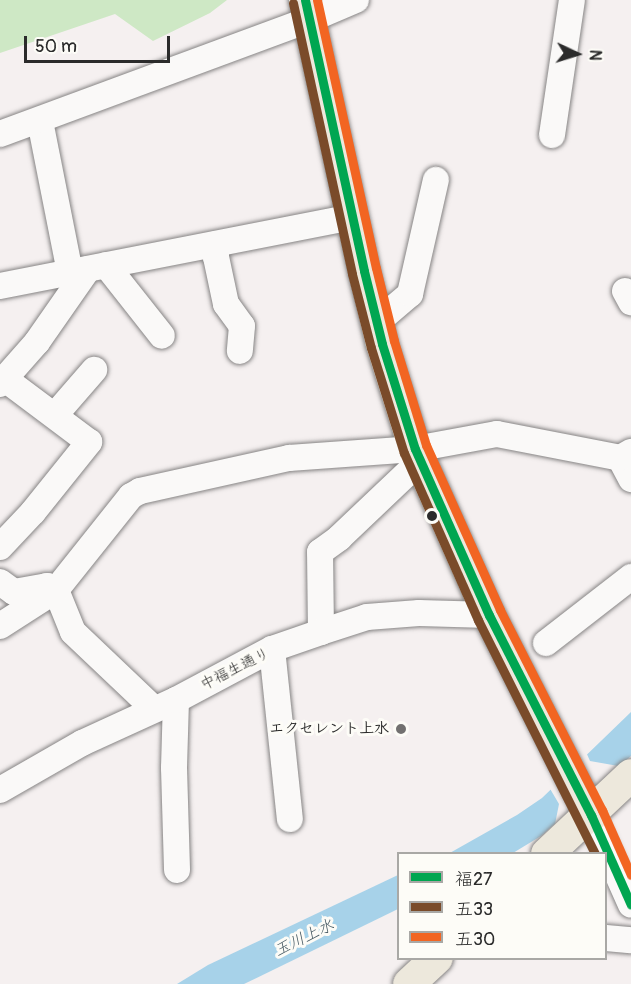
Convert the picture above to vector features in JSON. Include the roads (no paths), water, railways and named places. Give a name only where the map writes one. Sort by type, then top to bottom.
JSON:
[{"type":"main road","points":[[307,10],[376,323],[417,455],[489,615],[589,811]]},
{"type":"main road","points":[[549,852],[589,811],[631,775]]},
{"type":"main road","points":[[409,984],[435,960]]},
{"type":"street","points":[[0,134],[40,121],[307,10],[356,0]]},
{"type":"street","points":[[552,135],[572,0]]},
{"type":"street","points":[[40,121],[88,269],[162,336]]},
{"type":"street","points":[[376,323],[410,294],[436,180]]},
{"type":"street","points":[[0,286],[352,217]]},
{"type":"street","points":[[216,244],[216,257],[226,304],[242,326],[240,351]]},
{"type":"street","points":[[0,547],[33,512],[89,442],[55,415],[3,382],[37,342],[88,269]]},
{"type":"street","points":[[55,415],[94,370]]},
{"type":"street","points":[[0,626],[56,590],[130,496],[140,491],[289,458],[417,455],[497,434],[627,463]]},
{"type":"street","points":[[321,632],[320,552],[339,538],[417,455]]},
{"type":"street","points":[[546,643],[631,577]]},
{"type":"street","points":[[0,582],[14,592],[47,586],[56,590],[73,632],[165,705],[177,870]]},
{"type":"street","name":"中福生通り","points":[[0,790],[82,743],[165,705],[272,649],[367,617],[419,613],[489,615]]},
{"type":"street","points":[[272,649],[290,819]]},
{"type":"street","points":[[589,811],[631,905]]},
{"type":"street","points":[[607,938],[631,940]]},
{"type":"water","points":[[631,712],[631,756],[541,836],[515,852],[452,852],[542,798]]},
{"type":"water","name":"玉川上水","points":[[397,875],[397,909],[244,984],[177,984],[208,965]]},
{"type":"place","name":"エクセレント上水","points":[[401,729]]}]
